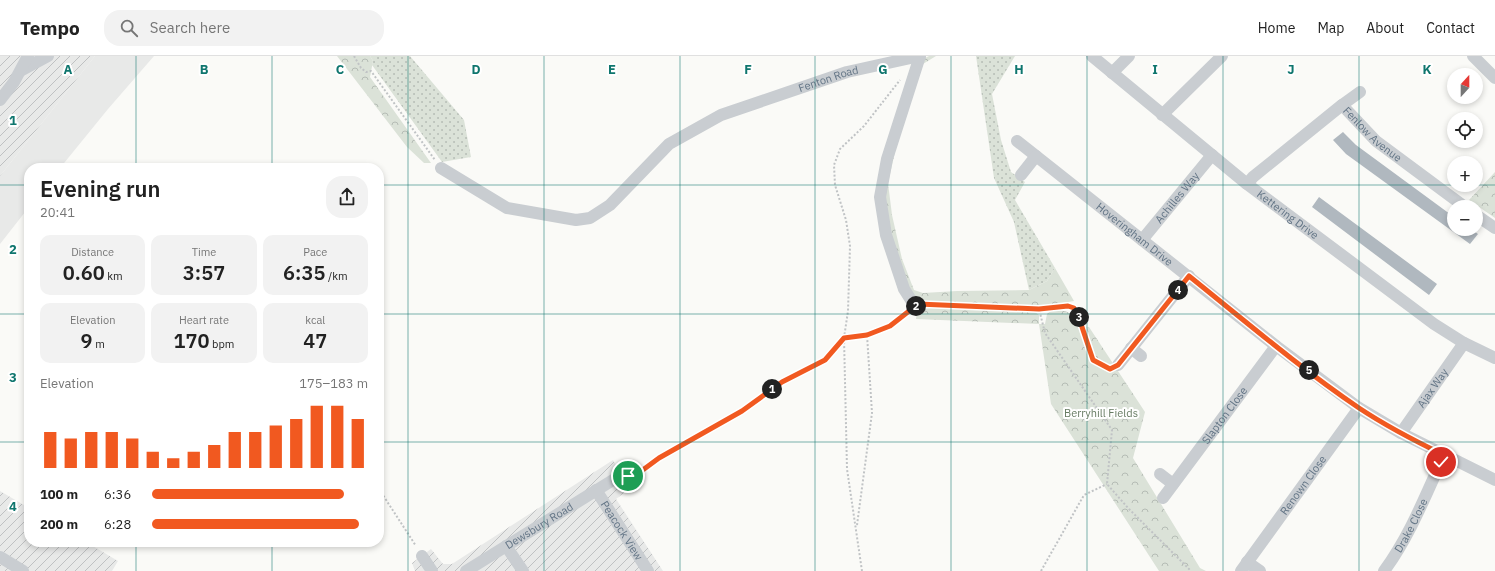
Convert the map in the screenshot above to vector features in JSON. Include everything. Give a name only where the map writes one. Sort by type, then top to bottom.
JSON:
[{"type":"street","points":[[0,100],[21,71],[28,56]]},
{"type":"street","points":[[21,71],[48,56]]},
{"type":"street","points":[[918,304],[911,300],[904,289],[886,235],[880,197],[890,146],[920,56]]},
{"type":"street","name":"Fenton Road","points":[[441,168],[507,208],[576,220],[590,218],[610,205],[669,144],[721,115],[847,72],[920,56]]},
{"type":"street","name":"Kettering Drive","points":[[1092,56],[1162,116],[1247,184],[1434,324],[1464,343],[1495,358]]},
{"type":"street","points":[[1112,73],[1129,56]]},
{"type":"street","points":[[1162,116],[1222,56]]},
{"type":"street","points":[[1472,56],[1495,78]]},
{"type":"street","points":[[1342,104],[1360,92]]},
{"type":"street","name":"Fenlow Avenue","points":[[1247,184],[1252,177],[1342,104],[1376,141],[1456,200]]},
{"type":"street","name":"Hoveringham Drive","points":[[1017,141],[1276,346],[1359,408],[1401,433],[1495,480]]},
{"type":"street","points":[[1021,175],[1036,156]]},
{"type":"street","name":"Achilles Way","points":[[1142,240],[1212,156]]},
{"type":"street","points":[[1483,220],[1495,228]]},
{"type":"street","points":[[1118,365],[1189,276]]},
{"type":"street","name":"Ajax Way","points":[[1401,433],[1464,343]]},
{"type":"street","name":"Slapton Close","points":[[1163,498],[1276,346]]},
{"type":"street","points":[[1131,348],[1141,356]]},
{"type":"street","name":"Renown Close","points":[[1260,571],[1244,567],[1359,408]]},
{"type":"street","name":"Drake Close","points":[[1384,571],[1395,556],[1411,526],[1444,455]]},
{"type":"street","points":[[1160,474],[1173,484]]},
{"type":"street","name":"Dewsbury Road","points":[[466,571],[613,480]]},
{"type":"street","name":"Peacock View","points":[[596,490],[648,571]]},
{"type":"street","points":[[506,546],[523,571]]},
{"type":"street","points":[[422,556],[432,571]]},
{"type":"street","points":[[0,557],[23,571]]},
{"type":"path","points":[[354,56],[361,68],[366,72],[371,71],[441,168]]},
{"type":"path","points":[[862,571],[847,469],[844,338],[848,311],[850,246],[846,220],[835,185],[834,165],[840,149],[864,126],[901,79]]},
{"type":"path","points":[[613,480],[636,475],[659,458],[742,411],[782,382],[825,360],[844,338],[867,335],[890,326],[918,304],[1039,309],[1068,306],[1074,308],[1079,318],[1093,360],[1110,369],[1118,365]]},
{"type":"path","points":[[1039,309],[1045,333],[1112,430],[1107,484],[1129,510],[1191,571]]},
{"type":"path","points":[[856,528],[872,413],[867,335]]},
{"type":"path","points":[[1041,571],[1084,495],[1107,484]]},
{"type":"path","points":[[384,497],[422,556]]},
{"type":"shaded area","points":[[0,56],[95,56],[0,176]]},
{"type":"shaded area","points":[[95,56],[154,56],[64,163],[24,163],[24,213],[0,244],[0,176]]},
{"type":"shaded area","points":[[613,460],[630,488],[616,499],[663,571],[415,571],[412,563],[431,549],[443,564],[452,564]]},
{"type":"shaded area","points":[[0,491],[24,505],[24,547],[94,547],[118,561],[112,571],[0,571]]},
{"type":"green space","points":[[337,56],[370,56],[373,61],[370,77],[431,163],[424,163],[407,147]]},
{"type":"green space","points":[[370,56],[410,56],[464,120],[471,157],[442,162],[372,65],[373,61]]},
{"type":"green space","points":[[929,56],[936,56],[923,64],[897,143],[888,183],[892,215],[902,259],[914,290],[923,293],[1029,290],[1047,281],[1055,268],[1074,301],[1051,305],[1027,306],[919,302],[902,280],[888,233],[884,183],[921,60]]},
{"type":"green space","points":[[976,56],[1015,56],[992,94],[1001,140],[1011,172],[1025,182],[1015,200],[1055,268],[1047,281],[1029,290],[1014,222],[994,178]]},
{"type":"green space","points":[[1495,172],[1495,218],[1483,210],[1483,200],[1469,200],[1476,192],[1483,192],[1483,185]]},
{"type":"green space","points":[[941,307],[1031,309],[1039,315],[1039,324],[916,319],[917,312],[920,309]]},
{"type":"green space","name":"Berryhill Fields","points":[[1052,310],[1057,310],[1065,311],[1072,315],[1079,326],[1089,327],[1145,412],[1133,458],[1200,568],[1206,571],[1159,571],[1051,404],[1039,324],[1045,324],[1047,314]]},
{"type":"building","points":[[1343,132],[1356,145],[1447,212],[1447,227],[1346,154],[1333,140]]},
{"type":"building","points":[[1319,197],[1437,284],[1429,295],[1312,207]]},
{"type":"building","points":[[1459,236],[1476,236],[1470,244]]},
{"type":"route","points":[[628,476],[636,475],[659,458],[742,411],[782,382],[825,360],[844,338],[867,335],[890,326],[918,304],[1039,309],[1068,306],[1074,308],[1079,318],[1093,360],[1110,369],[1118,365],[1189,276],[1276,346],[1359,408],[1401,433],[1444,455],[1441,462]]}]
